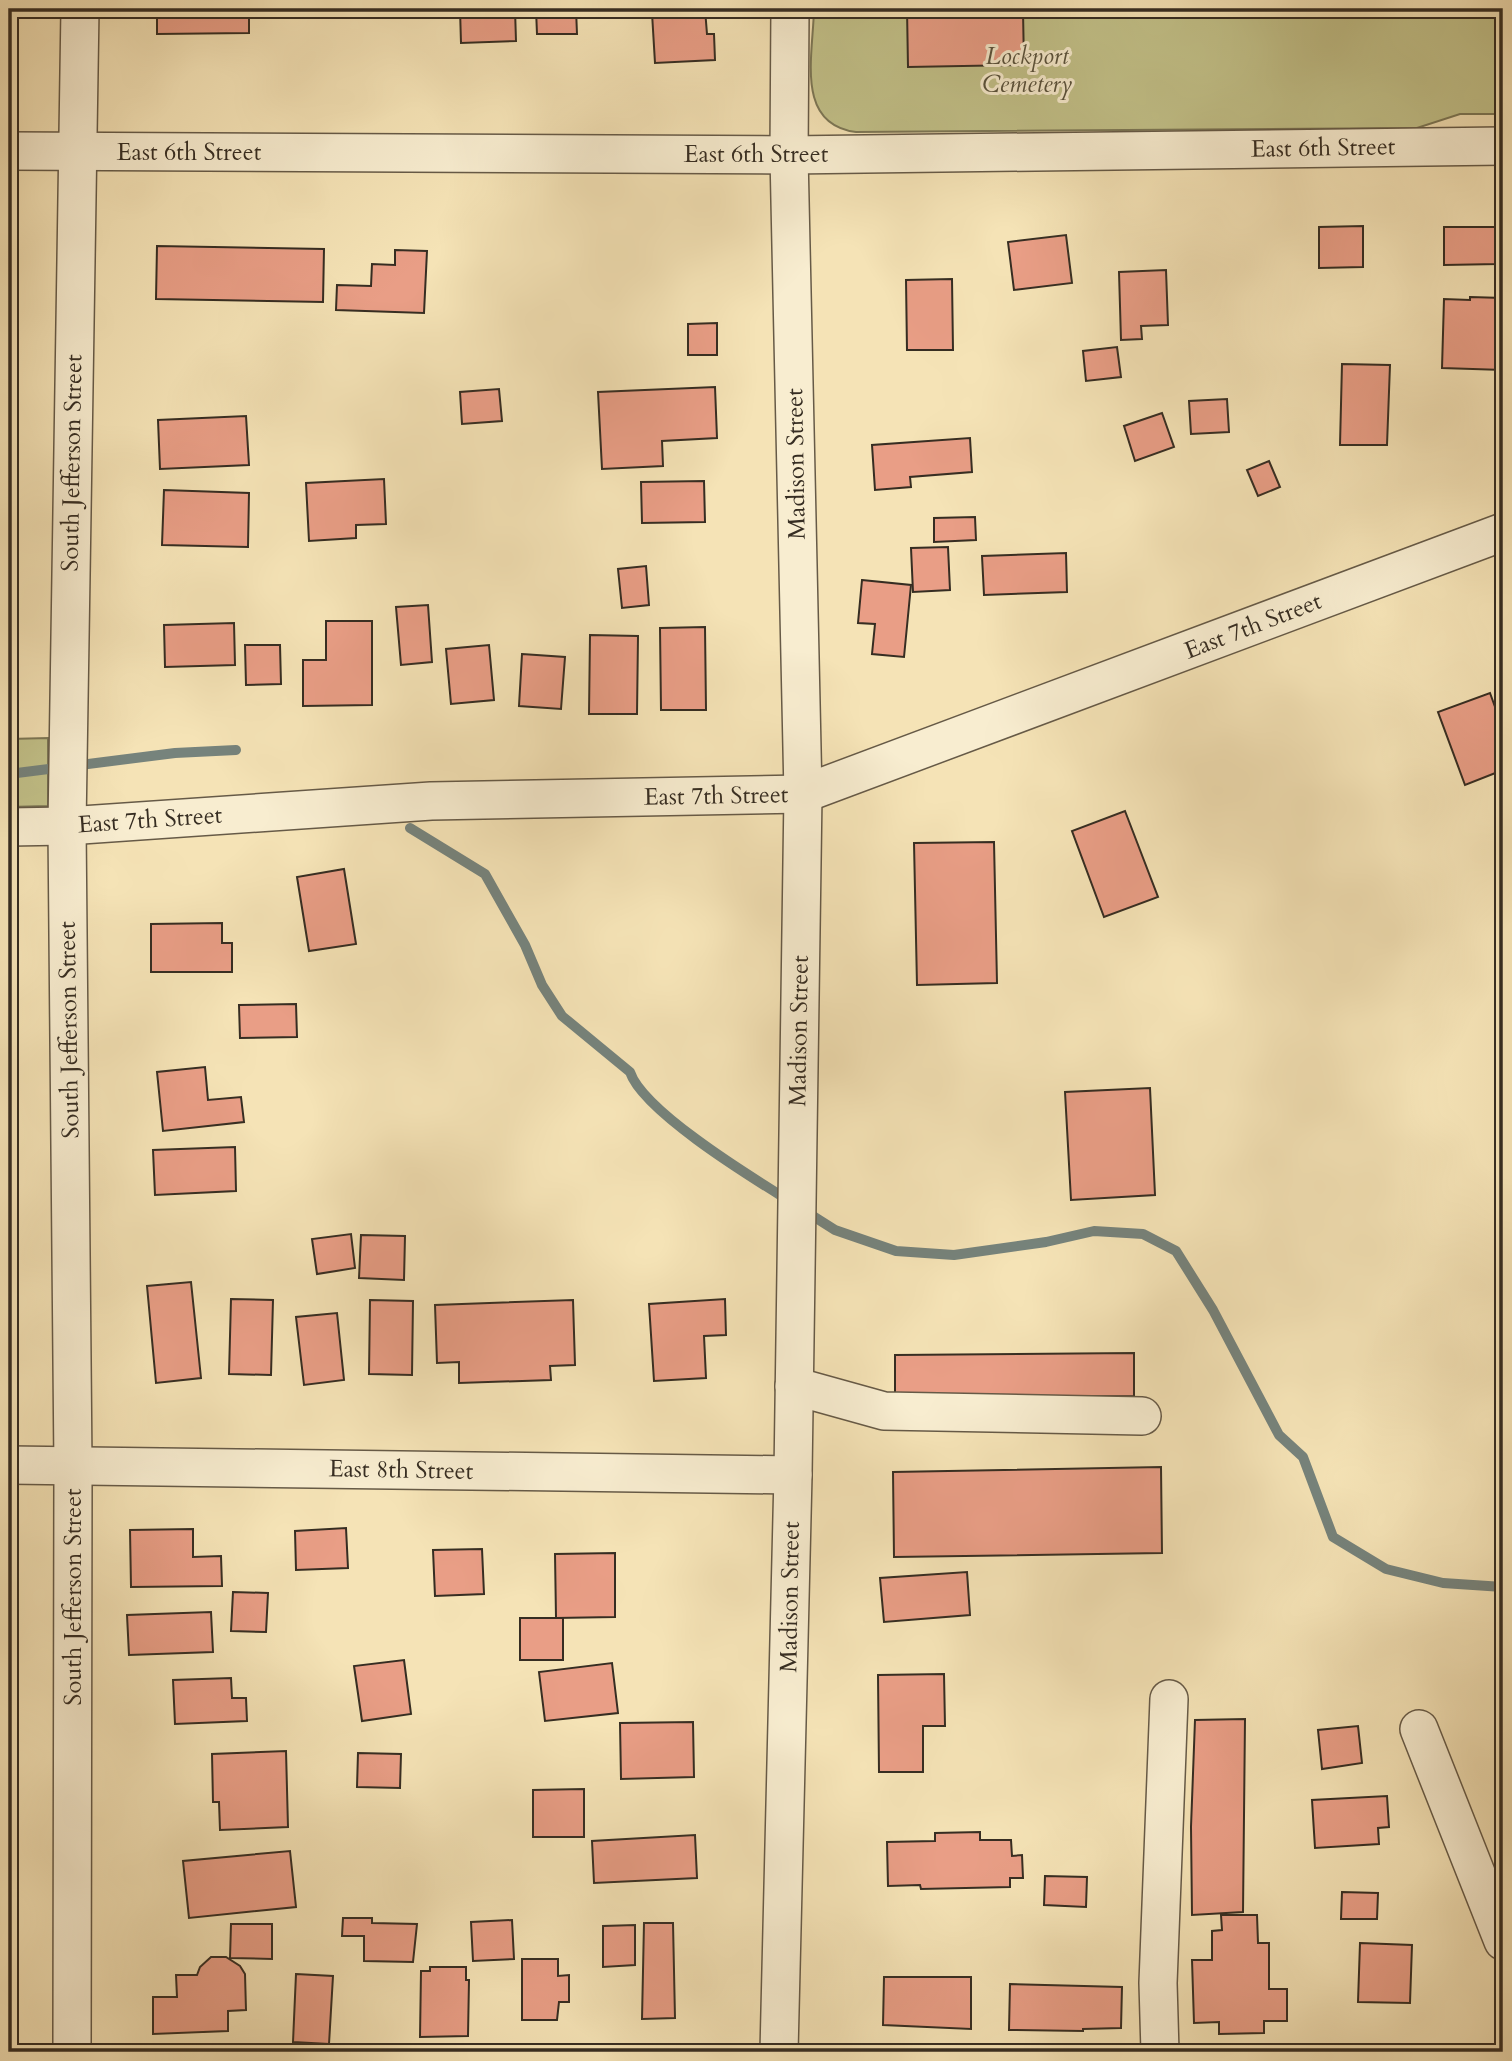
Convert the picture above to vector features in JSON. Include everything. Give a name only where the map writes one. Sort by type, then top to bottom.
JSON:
[{"type":"street","name":"South Jefferson Street","points":[[72,2052],[73,1467],[67,826],[80,9]]},
{"type":"street","name":"Madison Street","points":[[779,2052],[793,1475],[803,794],[789,155],[790,9]]},
{"type":"street","name":"East 6th Street","points":[[9,151],[789,155],[1503,146]]},
{"type":"street","name":"East 7th Street","points":[[9,827],[67,826],[431,801],[803,794],[1503,532]]},
{"type":"street","points":[[794,1386],[884,1411],[1142,1416]]},
{"type":"street","name":"East 8th Street","points":[[9,1465],[793,1475]]},
{"type":"street","points":[[1160,2052],[1158,1983],[1170,1699]]},
{"type":"street","points":[[1419,1728],[1503,1941]]},
{"type":"green space","name":"Lockport Cemetery","points":[[814,9],[1503,9],[1503,114],[1460,114],[1417,128],[856,132],[837,126],[824,116],[816,102],[811,66]]},
{"type":"green space","points":[[48,738],[48,806],[9,807],[9,739]]},
{"type":"building","points":[[157,9],[249,9],[249,33],[157,34]]},
{"type":"building","points":[[460,9],[515,9],[516,41],[461,43]]},
{"type":"building","points":[[536,9],[576,9],[577,34],[537,34]]},
{"type":"building","points":[[705,9],[707,34],[714,34],[715,60],[655,63],[652,13]]},
{"type":"building","points":[[907,9],[945,9],[945,12],[1023,11],[1024,65],[908,67]]},
{"type":"building","points":[[1363,226],[1363,267],[1319,268],[1319,227]]},
{"type":"building","points":[[1444,227],[1497,227],[1498,264],[1444,265]]},
{"type":"building","points":[[1066,235],[1072,283],[1014,290],[1008,242]]},
{"type":"building","points":[[157,246],[324,249],[323,302],[156,299]]},
{"type":"building","points":[[395,250],[427,251],[424,313],[336,310],[337,285],[371,286],[372,264],[395,265]]},
{"type":"building","points":[[1166,270],[1168,325],[1141,326],[1142,339],[1121,340],[1119,272]]},
{"type":"building","points":[[952,279],[953,350],[907,350],[906,280]]},
{"type":"building","points":[[1470,297],[1503,298],[1503,370],[1442,368],[1444,299],[1470,300]]},
{"type":"building","points":[[717,323],[717,355],[688,355],[688,324]]},
{"type":"building","points":[[1117,347],[1121,377],[1086,381],[1083,351]]},
{"type":"building","points":[[1342,364],[1390,365],[1387,445],[1340,445]]},
{"type":"building","points":[[715,387],[717,438],[662,441],[663,466],[602,469],[598,392]]},
{"type":"building","points":[[499,389],[502,421],[462,424],[460,392]]},
{"type":"building","points":[[1227,399],[1229,432],[1191,434],[1189,401]]},
{"type":"building","points":[[1162,413],[1174,447],[1135,461],[1124,426]]},
{"type":"building","points":[[246,416],[249,465],[160,469],[158,420]]},
{"type":"building","points":[[970,438],[972,472],[910,477],[911,487],[875,490],[872,445]]},
{"type":"building","points":[[1269,461],[1280,487],[1258,496],[1247,470]]},
{"type":"building","points":[[384,479],[386,524],[356,525],[356,538],[309,541],[306,483]]},
{"type":"building","points":[[704,481],[705,522],[642,523],[641,482]]},
{"type":"building","points":[[164,490],[249,493],[248,547],[162,545]]},
{"type":"building","points":[[975,517],[976,540],[934,542],[934,518]]},
{"type":"building","points":[[948,547],[950,590],[913,592],[911,548]]},
{"type":"building","points":[[1066,553],[1067,592],[984,595],[982,556]]},
{"type":"building","points":[[646,566],[649,605],[622,608],[618,569]]},
{"type":"building","points":[[862,580],[911,585],[904,657],[872,654],[875,624],[858,623]]},
{"type":"building","points":[[428,605],[432,662],[401,665],[396,607]]},
{"type":"building","points":[[326,621],[372,621],[372,705],[303,706],[303,660],[326,660]]},
{"type":"building","points":[[234,623],[235,665],[165,667],[164,625]]},
{"type":"building","points":[[705,627],[706,710],[661,710],[660,628]]},
{"type":"building","points":[[590,635],[638,636],[637,714],[589,714]]},
{"type":"building","points":[[245,645],[280,645],[281,684],[246,685]]},
{"type":"building","points":[[489,645],[494,700],[451,704],[446,649]]},
{"type":"building","points":[[522,654],[565,657],[561,709],[519,706]]},
{"type":"building","points":[[1490,693],[1503,729],[1503,770],[1465,785],[1438,712]]},
{"type":"building","points":[[1125,811],[1158,897],[1104,917],[1072,831]]},
{"type":"building","points":[[994,842],[997,983],[917,985],[914,843]]},
{"type":"building","points":[[344,869],[356,944],[309,951],[297,877]]},
{"type":"building","points":[[222,923],[222,943],[232,943],[232,972],[151,972],[151,924]]},
{"type":"building","points":[[296,1004],[297,1037],[240,1038],[239,1005]]},
{"type":"building","points":[[205,1067],[208,1100],[241,1097],[244,1122],[163,1131],[157,1072]]},
{"type":"building","points":[[1150,1088],[1155,1195],[1071,1200],[1065,1092]]},
{"type":"building","points":[[235,1147],[236,1191],[155,1195],[153,1150]]},
{"type":"building","points":[[351,1234],[355,1268],[317,1274],[312,1239]]},
{"type":"building","points":[[361,1235],[405,1236],[404,1280],[359,1278]]},
{"type":"building","points":[[191,1282],[201,1378],[156,1383],[147,1286]]},
{"type":"building","points":[[231,1299],[273,1300],[271,1375],[229,1374]]},
{"type":"building","points":[[725,1299],[726,1335],[704,1336],[706,1378],[654,1381],[649,1304]]},
{"type":"building","points":[[370,1300],[413,1301],[412,1375],[369,1374]]},
{"type":"building","points":[[573,1300],[575,1365],[550,1366],[551,1380],[459,1383],[459,1362],[437,1363],[435,1305]]},
{"type":"building","points":[[337,1313],[344,1380],[304,1385],[296,1317]]},
{"type":"building","points":[[1134,1353],[1134,1396],[895,1398],[895,1355]]},
{"type":"building","points":[[1161,1467],[1162,1553],[894,1557],[893,1472]]},
{"type":"building","points":[[346,1528],[348,1568],[296,1570],[295,1531]]},
{"type":"building","points":[[193,1529],[193,1557],[221,1556],[222,1586],[131,1587],[130,1530]]},
{"type":"building","points":[[482,1549],[484,1594],[435,1596],[433,1550]]},
{"type":"building","points":[[615,1553],[615,1617],[556,1618],[555,1554]]},
{"type":"building","points":[[967,1572],[970,1615],[884,1622],[880,1578]]},
{"type":"building","points":[[233,1592],[268,1593],[266,1632],[231,1631]]},
{"type":"building","points":[[211,1612],[213,1652],[129,1655],[127,1615]]},
{"type":"building","points":[[520,1618],[563,1618],[563,1660],[520,1660]]},
{"type":"building","points":[[404,1660],[411,1714],[362,1721],[354,1666]]},
{"type":"building","points":[[612,1663],[618,1713],[545,1721],[539,1672]]},
{"type":"building","points":[[944,1674],[945,1726],[923,1726],[923,1772],[879,1772],[878,1675]]},
{"type":"building","points":[[231,1678],[232,1698],[246,1698],[247,1721],[175,1724],[173,1680]]},
{"type":"building","points":[[1245,1719],[1243,1912],[1192,1915],[1191,1827],[1195,1720]]},
{"type":"building","points":[[693,1722],[694,1777],[621,1779],[620,1723]]},
{"type":"building","points":[[1358,1726],[1362,1763],[1322,1769],[1318,1730]]},
{"type":"building","points":[[1503,1729],[1503,1765],[1497,1748],[1501,1747],[1496,1732]]},
{"type":"building","points":[[286,1751],[288,1827],[220,1830],[219,1802],[213,1802],[212,1754]]},
{"type":"building","points":[[358,1753],[401,1754],[400,1788],[357,1787]]},
{"type":"building","points":[[584,1789],[584,1837],[533,1837],[533,1790]]},
{"type":"building","points":[[1387,1796],[1389,1827],[1378,1828],[1379,1844],[1315,1848],[1312,1800]]},
{"type":"building","points":[[980,1832],[980,1840],[1011,1840],[1012,1856],[1022,1855],[1023,1878],[1010,1878],[1010,1887],[921,1889],[920,1885],[888,1886],[887,1842],[935,1841],[935,1833]]},
{"type":"building","points":[[695,1835],[697,1878],[594,1883],[592,1841]]},
{"type":"building","points":[[290,1851],[296,1907],[189,1918],[183,1861]]},
{"type":"building","points":[[1045,1876],[1087,1877],[1086,1907],[1044,1905]]},
{"type":"building","points":[[1342,1892],[1378,1893],[1377,1919],[1341,1919]]},
{"type":"building","points":[[1221,1915],[1257,1915],[1258,1943],[1269,1943],[1269,1989],[1287,1989],[1287,2021],[1264,2021],[1264,2033],[1219,2034],[1219,2022],[1194,2023],[1192,1960],[1212,1960],[1212,1931],[1222,1930]]},
{"type":"building","points":[[343,1918],[372,1918],[372,1923],[417,1924],[413,1962],[364,1961],[364,1936],[342,1936]]},
{"type":"building","points":[[512,1920],[514,1959],[473,1961],[471,1922]]},
{"type":"building","points":[[644,1923],[673,1923],[675,2018],[642,2019]]},
{"type":"building","points":[[231,1924],[272,1924],[272,1959],[230,1958]]},
{"type":"building","points":[[635,1925],[635,1965],[603,1967],[603,1926]]},
{"type":"building","points":[[1360,1943],[1412,1945],[1410,2003],[1358,2002]]},
{"type":"building","points":[[211,1957],[226,1957],[240,1966],[245,1974],[246,2010],[228,2011],[228,2031],[153,2034],[153,1997],[177,1997],[176,1975],[197,1975],[200,1967]]},
{"type":"building","points":[[522,1959],[558,1959],[558,1976],[569,1975],[569,2002],[559,2002],[557,2020],[522,2020]]},
{"type":"building","points":[[430,1967],[466,1967],[466,1980],[469,1980],[468,2036],[420,2037],[421,1971],[430,1971]]},
{"type":"building","points":[[296,1974],[333,1976],[329,2044],[293,2042]]},
{"type":"building","points":[[884,1977],[971,1977],[971,2029],[883,2025]]},
{"type":"building","points":[[1010,1984],[1122,1987],[1121,2028],[1083,2031],[1009,2030]]},
{"type":"waterway","points":[[9,774],[175,753],[236,750]]},
{"type":"waterway","points":[[410,828],[485,874],[525,945],[542,985],[562,1016],[630,1072],[639,1088],[676,1124],[725,1160],[788,1200]]},
{"type":"waterway","points":[[805,1211],[835,1230],[896,1251],[954,1255],[1046,1242],[1094,1231],[1143,1234],[1176,1251],[1213,1310],[1279,1435],[1303,1457],[1333,1537],[1386,1569],[1443,1583],[1503,1587]]}]
